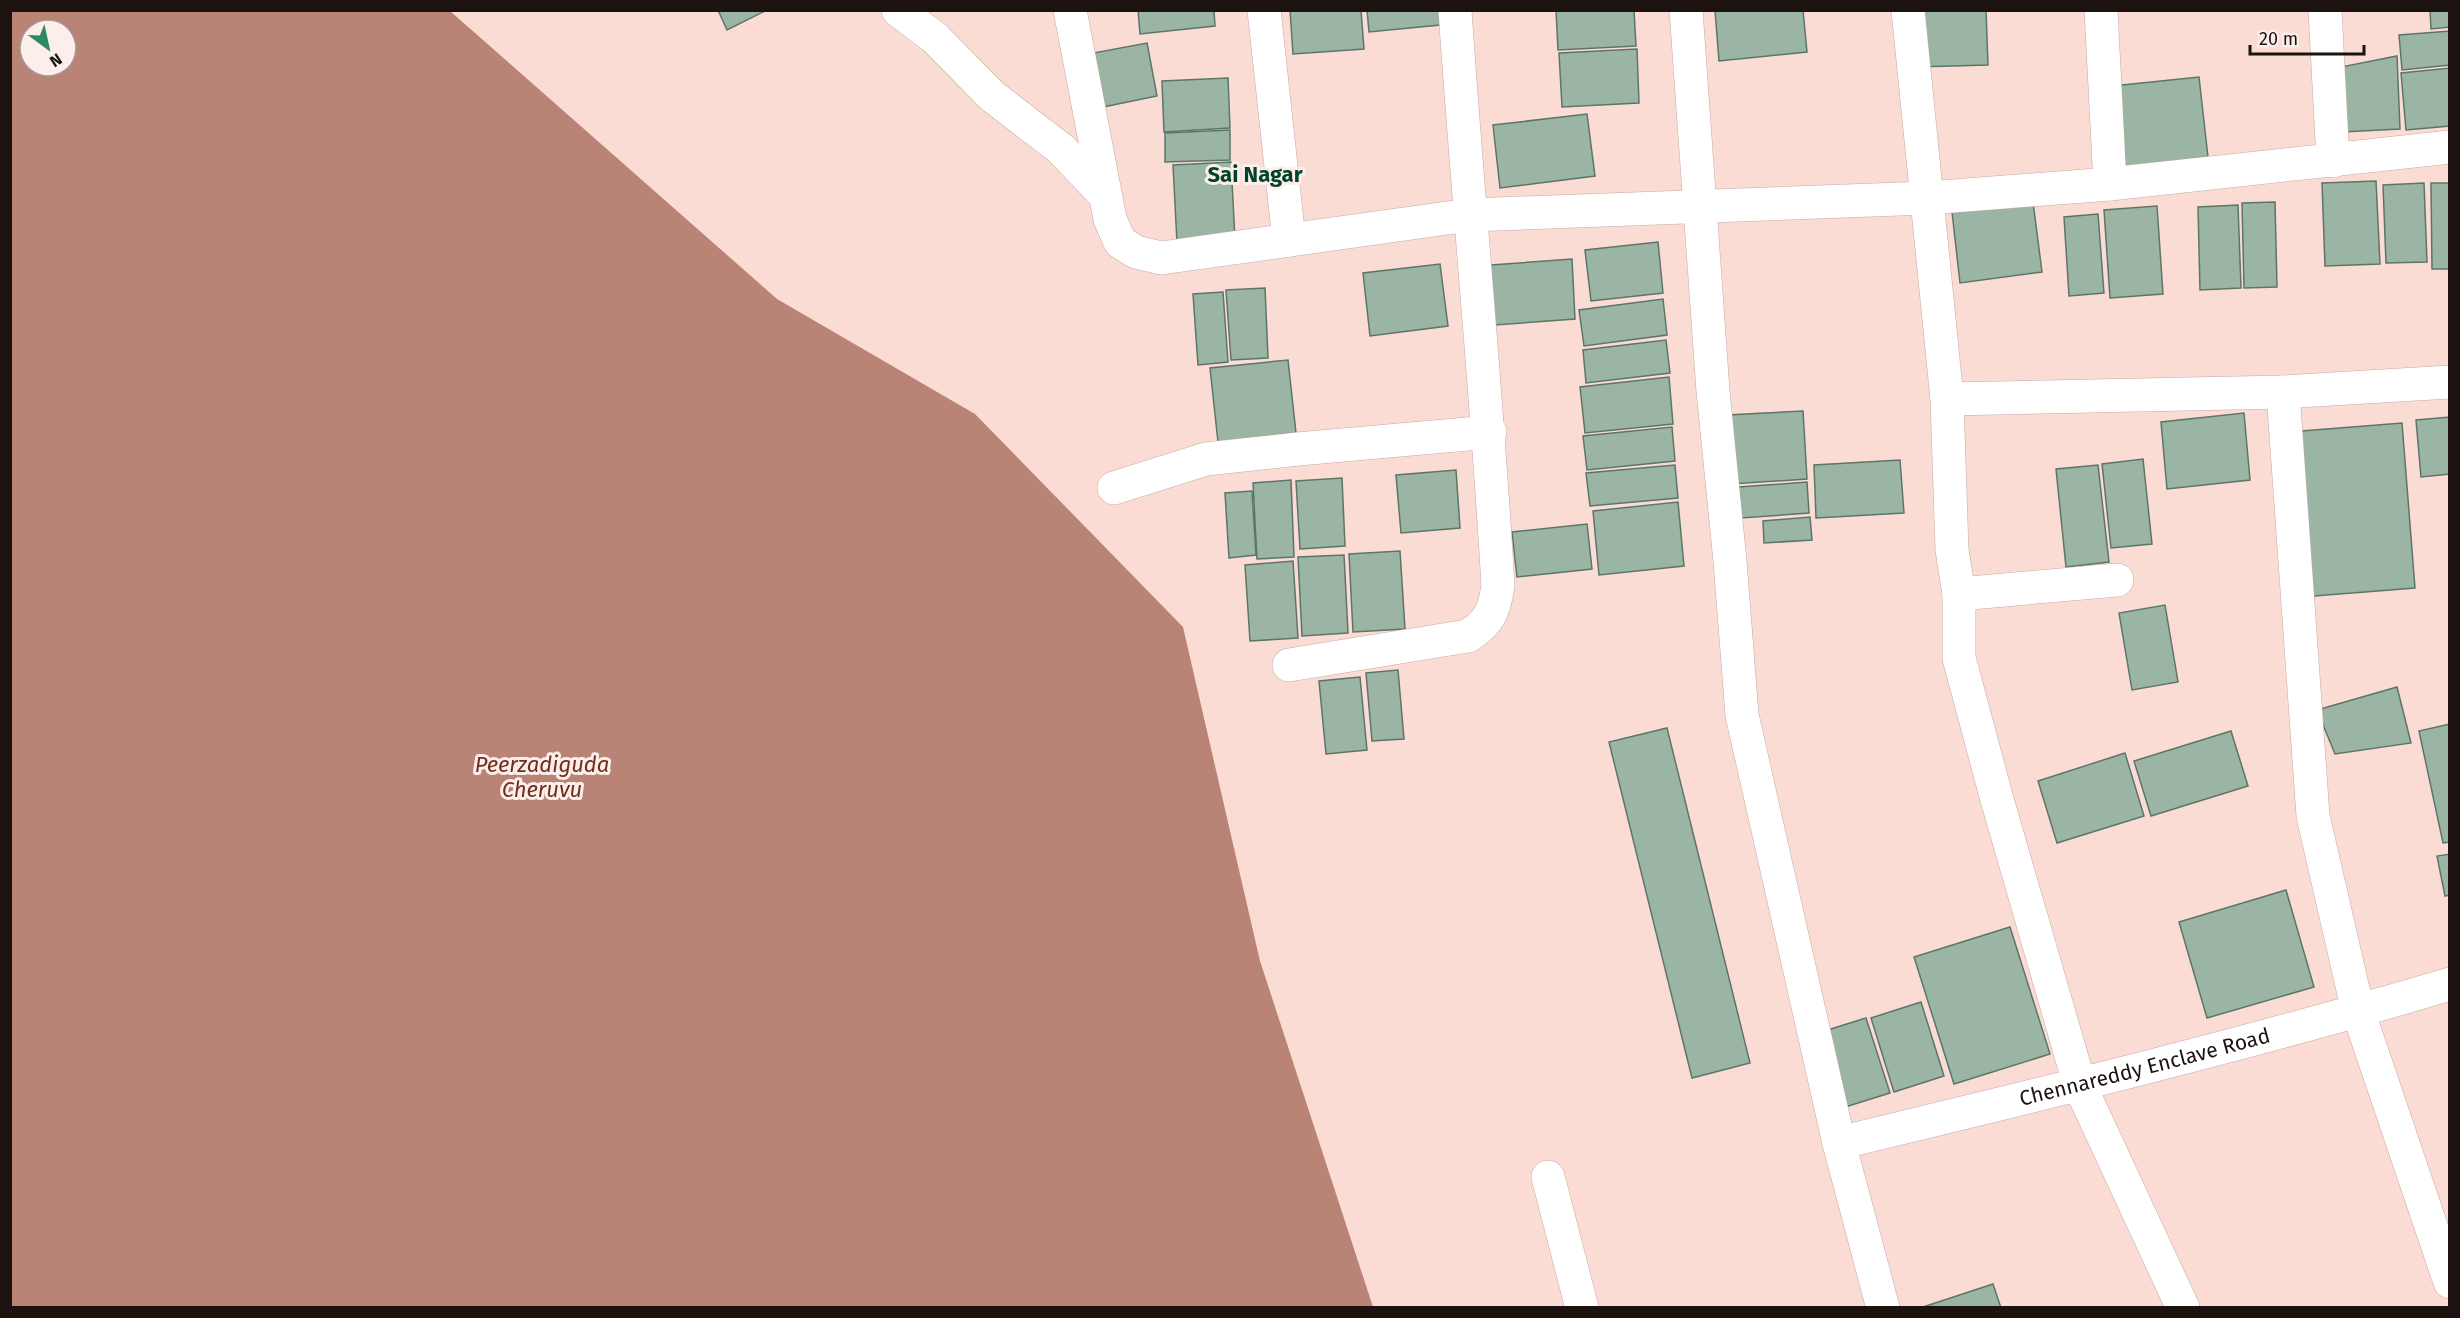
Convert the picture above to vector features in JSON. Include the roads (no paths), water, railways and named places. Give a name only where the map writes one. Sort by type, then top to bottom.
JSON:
[{"type":"street","points":[[898,10],[935,38],[992,96],[1061,149],[1105,195]]},
{"type":"street","points":[[1070,10],[1110,219],[1120,242],[1136,252],[1161,258],[1469,215],[1927,198],[2109,184],[2450,147]]},
{"type":"street","points":[[1264,10],[1289,240]]},
{"type":"street","points":[[1289,665],[1468,636],[1482,627],[1494,609],[1498,586],[1490,432],[1469,215],[1455,10]]},
{"type":"street","points":[[1686,10],[1699,205],[1742,715],[1839,1143],[1883,1308]]},
{"type":"street","points":[[1908,10],[1947,399],[1952,550],[1959,594],[1959,658],[1996,796],[2080,1086],[2182,1308]]},
{"type":"street","points":[[2101,10],[2109,184]]},
{"type":"street","points":[[2325,10],[2333,161]]},
{"type":"street","points":[[1947,399],[2283,392],[2450,382]]},
{"type":"street","points":[[2283,392],[2313,816],[2358,1011],[2450,1282]]},
{"type":"street","points":[[1114,488],[1206,459],[1298,448],[1490,432]]},
{"type":"street","points":[[1959,594],[2117,580]]},
{"type":"street","name":"Chennareddy Enclave Road","points":[[1839,1143],[2080,1086],[2450,984]]},
{"type":"street","points":[[1548,1177],[1582,1308]]},
{"type":"water","name":"Peerzadiguda Cheruvu","points":[[10,11],[450,11],[777,299],[975,414],[1183,627],[1260,961],[1373,1307],[11,1307]]},
{"type":"district","name":"Sai Nagar","points":[[1255,174]]}]
